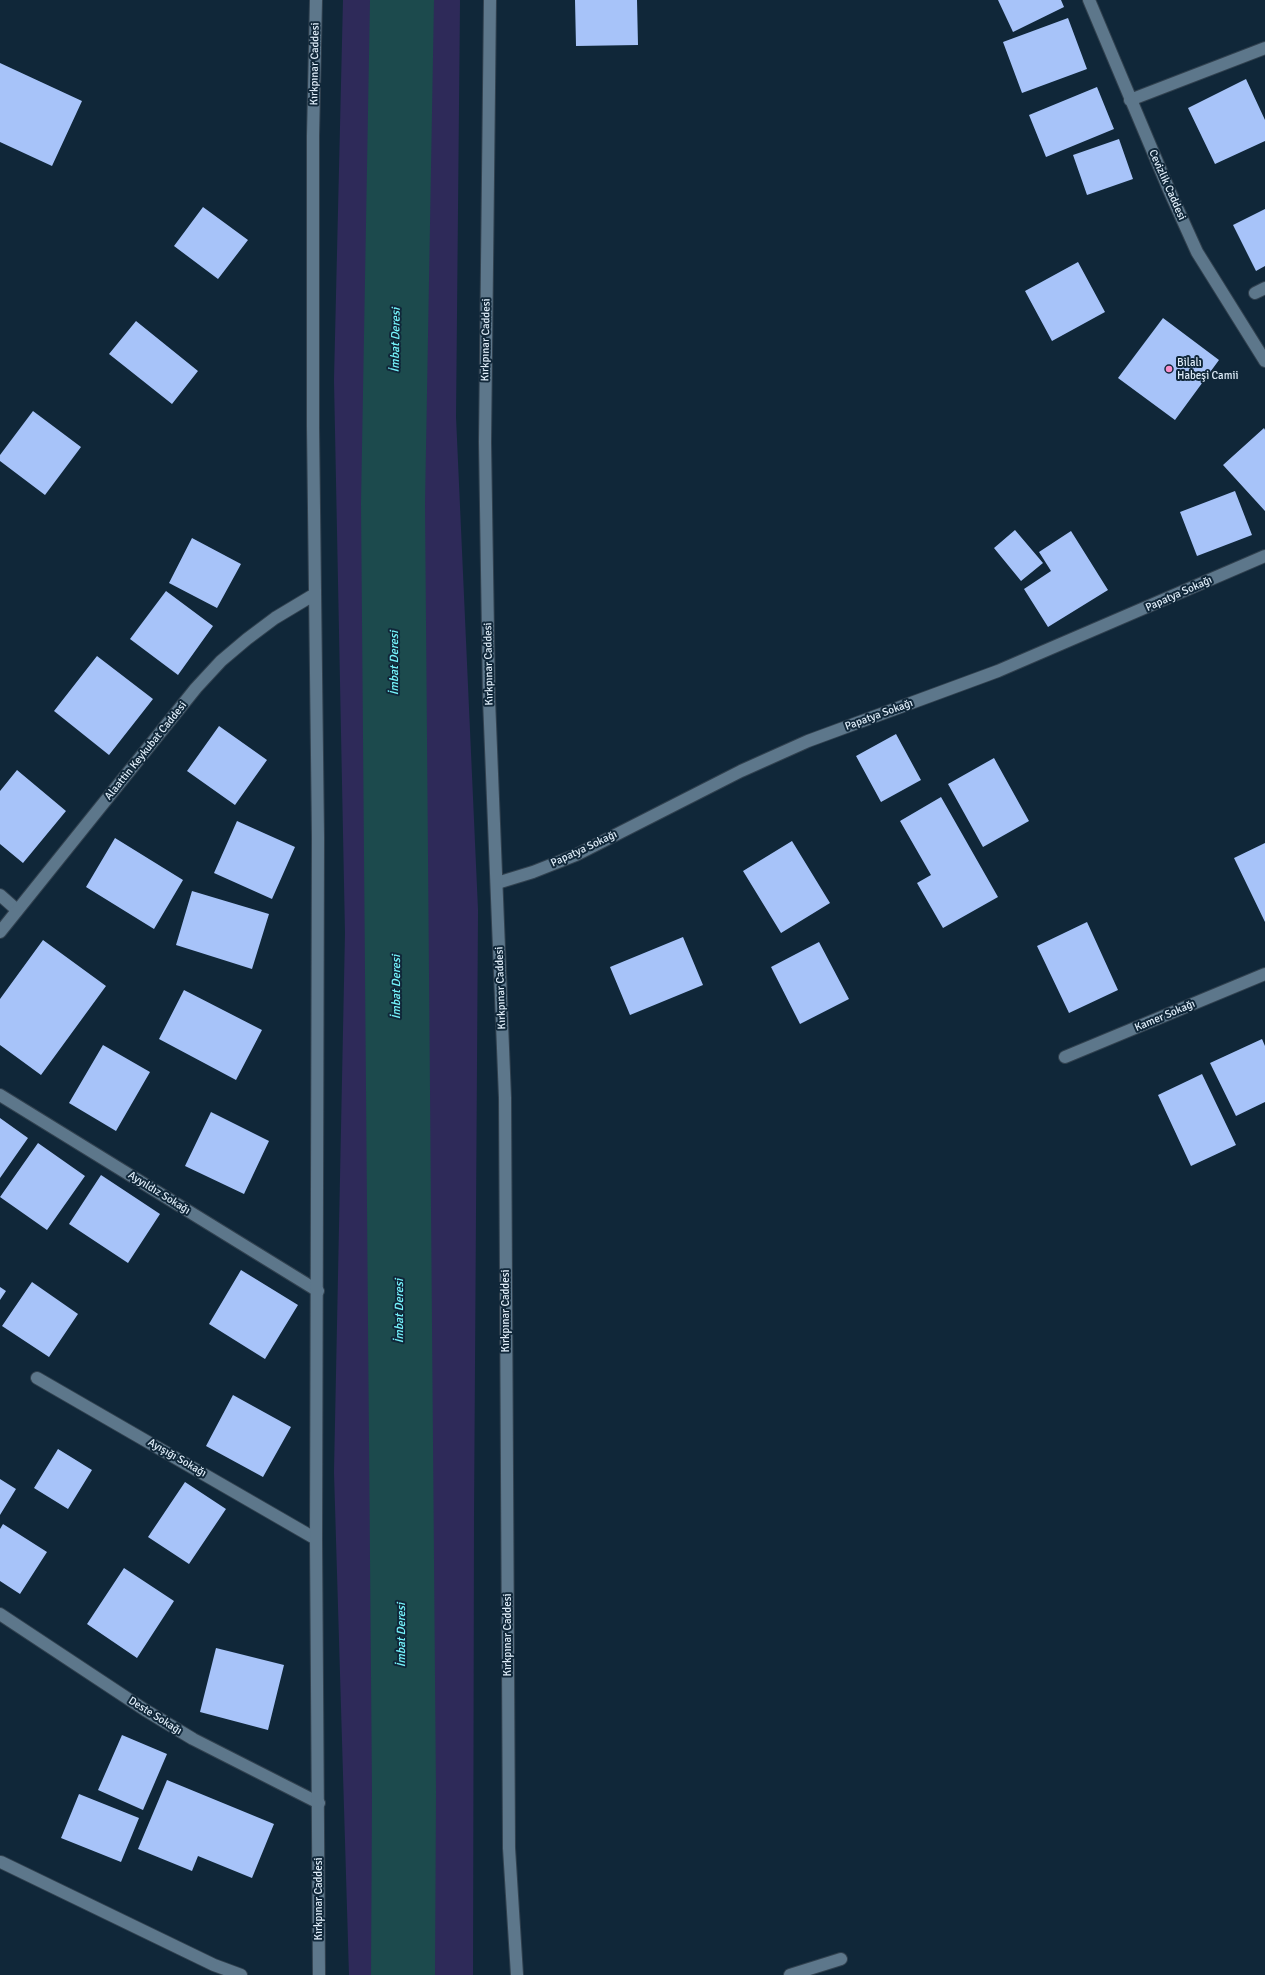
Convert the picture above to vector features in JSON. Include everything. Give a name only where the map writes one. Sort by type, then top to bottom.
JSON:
[{"type":"street","name":"Kırkpınar Caddesi","points":[[316,0],[313,144],[313,428],[318,837],[318,1291],[316,1539],[319,1975]]},
{"type":"street","name":"Kırkpınar Caddesi","points":[[490,0],[485,442],[489,699],[506,1098],[509,1848],[517,1975]]},
{"type":"street","name":"Cevizlik Caddesi","points":[[1090,0],[1130,100],[1197,252],[1265,361]]},
{"type":"street","points":[[1130,100],[1265,48]]},
{"type":"street","name":"Papatya Sokağı","points":[[497,883],[533,872],[576,854],[741,771],[808,740],[998,671],[1265,556]]},
{"type":"street","name":"Alaattin Keykubat Caddesi","points":[[0,932],[196,688],[216,666],[247,639],[275,618],[315,594]]},
{"type":"street","points":[[0,895],[17,910]]},
{"type":"street","name":"Kamer Sokağı","points":[[1065,1057],[1265,974]]},
{"type":"street","name":"Ayyıldız Sokağı","points":[[0,1095],[318,1291]]},
{"type":"street","name":"Ayışığı Sokağı","points":[[37,1378],[316,1539]]},
{"type":"street","name":"Deste Sokağı","points":[[0,1614],[145,1710],[192,1739],[319,1804]]},
{"type":"street","points":[[1,1862],[214,1965],[241,1975]]},
{"type":"street","points":[[790,1975],[841,1959]]},
{"type":"shaded area","points":[[343,0],[460,0],[456,417],[478,910],[473,1975],[349,1975],[334,1472],[345,933],[334,380]]},
{"type":"building","points":[[575,0],[637,0],[638,45],[576,46]]},
{"type":"building","points":[[998,0],[1061,0],[1064,7],[1013,32]]},
{"type":"building","points":[[1068,18],[1087,69],[1022,93],[1003,42]]},
{"type":"building","points":[[0,63],[82,101],[52,166],[0,142]]},
{"type":"building","points":[[1246,79],[1265,120],[1265,141],[1215,164],[1188,108]]},
{"type":"building","points":[[1097,87],[1114,129],[1046,157],[1029,115]]},
{"type":"building","points":[[1119,139],[1133,179],[1087,195],[1073,155]]},
{"type":"building","points":[[203,207],[248,240],[218,279],[174,246]]},
{"type":"building","points":[[1265,209],[1265,266],[1256,271],[1233,225]]},
{"type":"building","points":[[1078,262],[1105,312],[1052,341],[1025,291]]},
{"type":"building","name":"Bilalı Habeşi Camii","points":[[1163,318],[1219,360],[1175,420],[1118,378]]},
{"type":"building","points":[[136,321],[198,371],[172,404],[109,354]]},
{"type":"building","points":[[33,411],[81,447],[45,495],[0,461],[0,455]]},
{"type":"building","points":[[1264,428],[1265,430],[1265,511],[1223,465]]},
{"type":"building","points":[[1235,491],[1252,535],[1197,556],[1180,512]]},
{"type":"building","points":[[1015,530],[1043,563],[1021,581],[994,548]]},
{"type":"building","points":[[1071,531],[1108,590],[1048,627],[1024,589],[1051,571],[1039,552]]},
{"type":"building","points":[[192,538],[241,564],[217,608],[169,583]]},
{"type":"building","points":[[166,591],[213,626],[178,675],[130,639]]},
{"type":"building","points":[[97,656],[153,699],[109,755],[54,711]]},
{"type":"building","points":[[219,726],[267,760],[235,805],[187,771]]},
{"type":"building","points":[[896,734],[921,780],[881,802],[856,756]]},
{"type":"building","points":[[994,758],[1029,821],[983,847],[948,784]]},
{"type":"building","points":[[17,770],[66,811],[23,863],[0,844],[0,791]]},
{"type":"building","points":[[941,797],[998,897],[943,928],[917,883],[931,875],[900,821]]},
{"type":"building","points":[[237,821],[295,847],[272,899],[214,873]]},
{"type":"building","points":[[115,838],[183,880],[154,929],[86,887]]},
{"type":"building","points":[[792,841],[830,903],[781,933],[743,871]]},
{"type":"building","points":[[1265,843],[1265,922],[1234,858]]},
{"type":"building","points":[[192,891],[269,914],[252,969],[176,945]]},
{"type":"building","points":[[1087,922],[1118,990],[1069,1013],[1037,946]]},
{"type":"building","points":[[683,937],[703,985],[630,1015],[610,967]]},
{"type":"building","points":[[43,940],[106,986],[41,1075],[0,1045],[0,999]]},
{"type":"building","points":[[819,942],[849,999],[800,1024],[771,967]]},
{"type":"building","points":[[184,990],[262,1030],[236,1080],[159,1039]]},
{"type":"building","points":[[1262,1039],[1265,1046],[1265,1102],[1236,1116],[1210,1063]]},
{"type":"building","points":[[103,1045],[150,1072],[116,1131],[69,1103]]},
{"type":"building","points":[[1202,1074],[1236,1145],[1191,1166],[1158,1095]]},
{"type":"building","points":[[211,1112],[269,1141],[244,1194],[185,1166]]},
{"type":"building","points":[[0,1118],[28,1138],[0,1178]]},
{"type":"building","points":[[38,1143],[85,1176],[47,1230],[0,1197]]},
{"type":"building","points":[[101,1175],[160,1214],[128,1263],[69,1224]]},
{"type":"building","points":[[241,1270],[298,1305],[265,1359],[209,1324]]},
{"type":"building","points":[[32,1282],[78,1314],[49,1357],[2,1326]]},
{"type":"building","points":[[0,1287],[6,1291],[0,1300]]},
{"type":"building","points":[[233,1395],[291,1427],[263,1477],[206,1446]]},
{"type":"building","points":[[58,1449],[92,1470],[68,1509],[34,1488]]},
{"type":"building","points":[[0,1479],[16,1489],[0,1515]]},
{"type":"building","points":[[185,1482],[226,1509],[189,1564],[148,1537]]},
{"type":"building","points":[[3,1524],[47,1552],[20,1594],[0,1581],[0,1529]]},
{"type":"building","points":[[124,1568],[174,1601],[137,1658],[87,1624]]},
{"type":"building","points":[[216,1648],[284,1665],[268,1730],[200,1712]]},
{"type":"building","points":[[122,1735],[167,1754],[143,1810],[98,1790]]},
{"type":"building","points":[[167,1780],[274,1824],[252,1878],[198,1856],[192,1871],[138,1849]]},
{"type":"building","points":[[79,1794],[139,1818],[121,1862],[61,1838]]},
{"type":"waterway","name":"İmbat Deresi","points":[[402,0],[393,504],[404,1792],[403,1975]]},
{"type":"place","name":"Bilalı Habeşi Camii","points":[[1169,369]]}]
